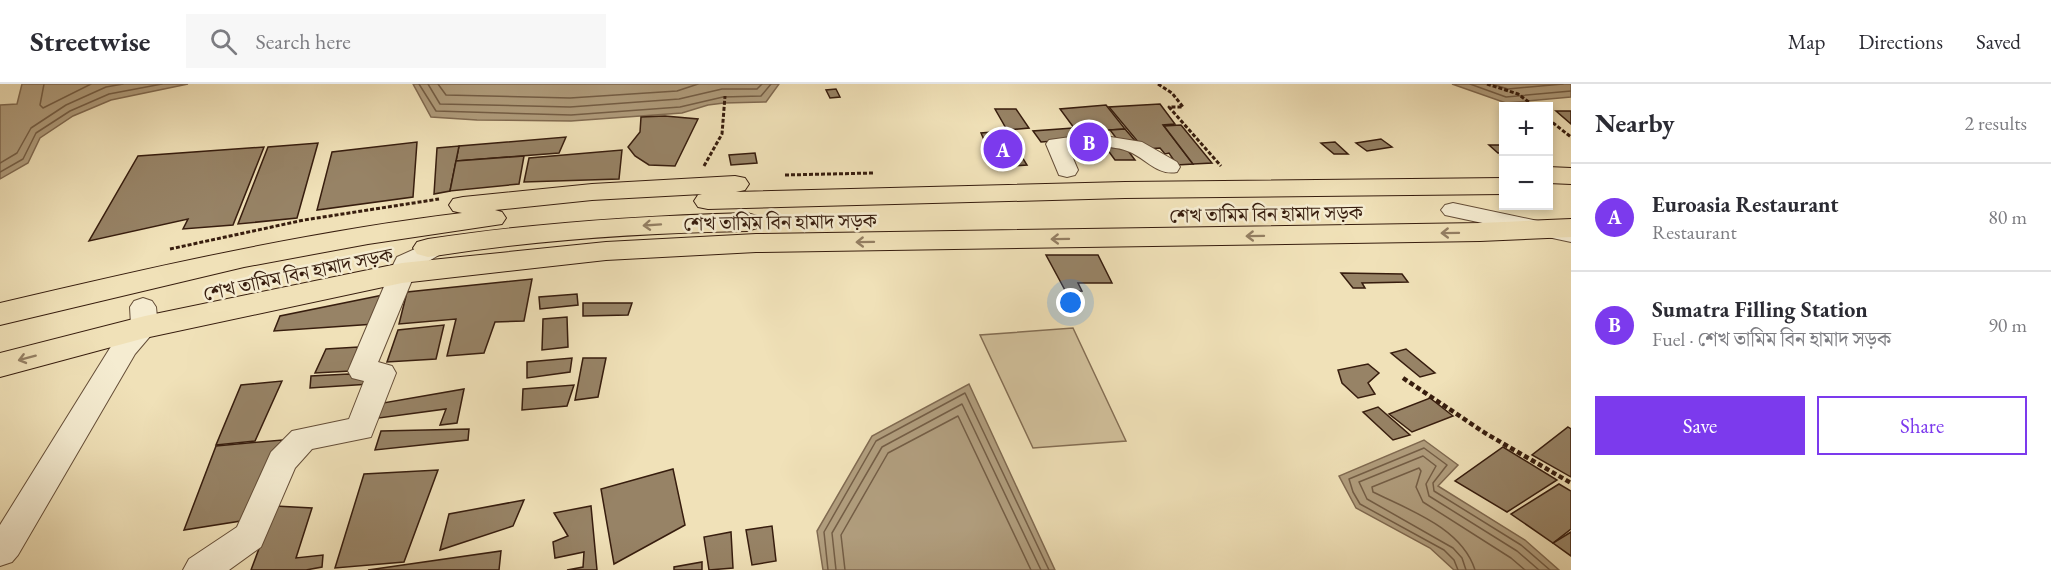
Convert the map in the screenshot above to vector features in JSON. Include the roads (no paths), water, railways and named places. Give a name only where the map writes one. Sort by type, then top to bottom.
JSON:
[{"type":"main road","points":[[0,298],[316,227],[439,208],[592,192],[731,184],[1053,183],[1499,175]]},
{"type":"main road","points":[[1553,175],[1571,176]]},
{"type":"main road","name":"শেখ তামিম বিন হামাদ সড়ক","points":[[0,314],[228,260],[436,223],[577,208],[659,202],[1125,190],[1499,186]]},
{"type":"main road","points":[[1553,186],[1571,186]]},
{"type":"main road","name":"শেখ তামিম বিন হামাদ সড়ক","points":[[0,342],[144,317],[327,266],[435,247],[581,229],[669,224],[1571,209]]},
{"type":"main road","points":[[0,365],[144,317],[402,273],[606,251],[756,243],[1480,232],[1571,228]]},
{"type":"street","points":[[1067,170],[1056,144],[1092,140],[1135,146],[1169,167]]},
{"type":"street","points":[[1453,210],[1571,236]]},
{"type":"street","points":[[201,570],[249,537],[282,461],[303,439],[360,429],[382,373],[362,371],[364,360],[406,263],[435,247]]},
{"type":"street","points":[[0,551],[144,317]]},
{"type":"water","points":[[22,84],[188,84],[111,100],[73,116],[40,138],[28,163],[0,179],[0,105],[17,104]]},
{"type":"water","points":[[413,84],[779,84],[766,102],[724,103],[682,113],[571,121],[431,117]]},
{"type":"water","points":[[1452,84],[1571,84],[1571,97],[1503,102]]},
{"type":"water","points":[[969,384],[1055,570],[823,570],[817,531],[872,436]]},
{"type":"water","points":[[1424,440],[1458,465],[1438,486],[1525,540],[1559,570],[1454,570],[1430,548],[1356,508],[1339,476]]},
{"type":"place","name":"Sumatra Filling Station","points":[[1089,142]]},
{"type":"place","name":"Euroasia Restaurant","points":[[1003,149]]}]
